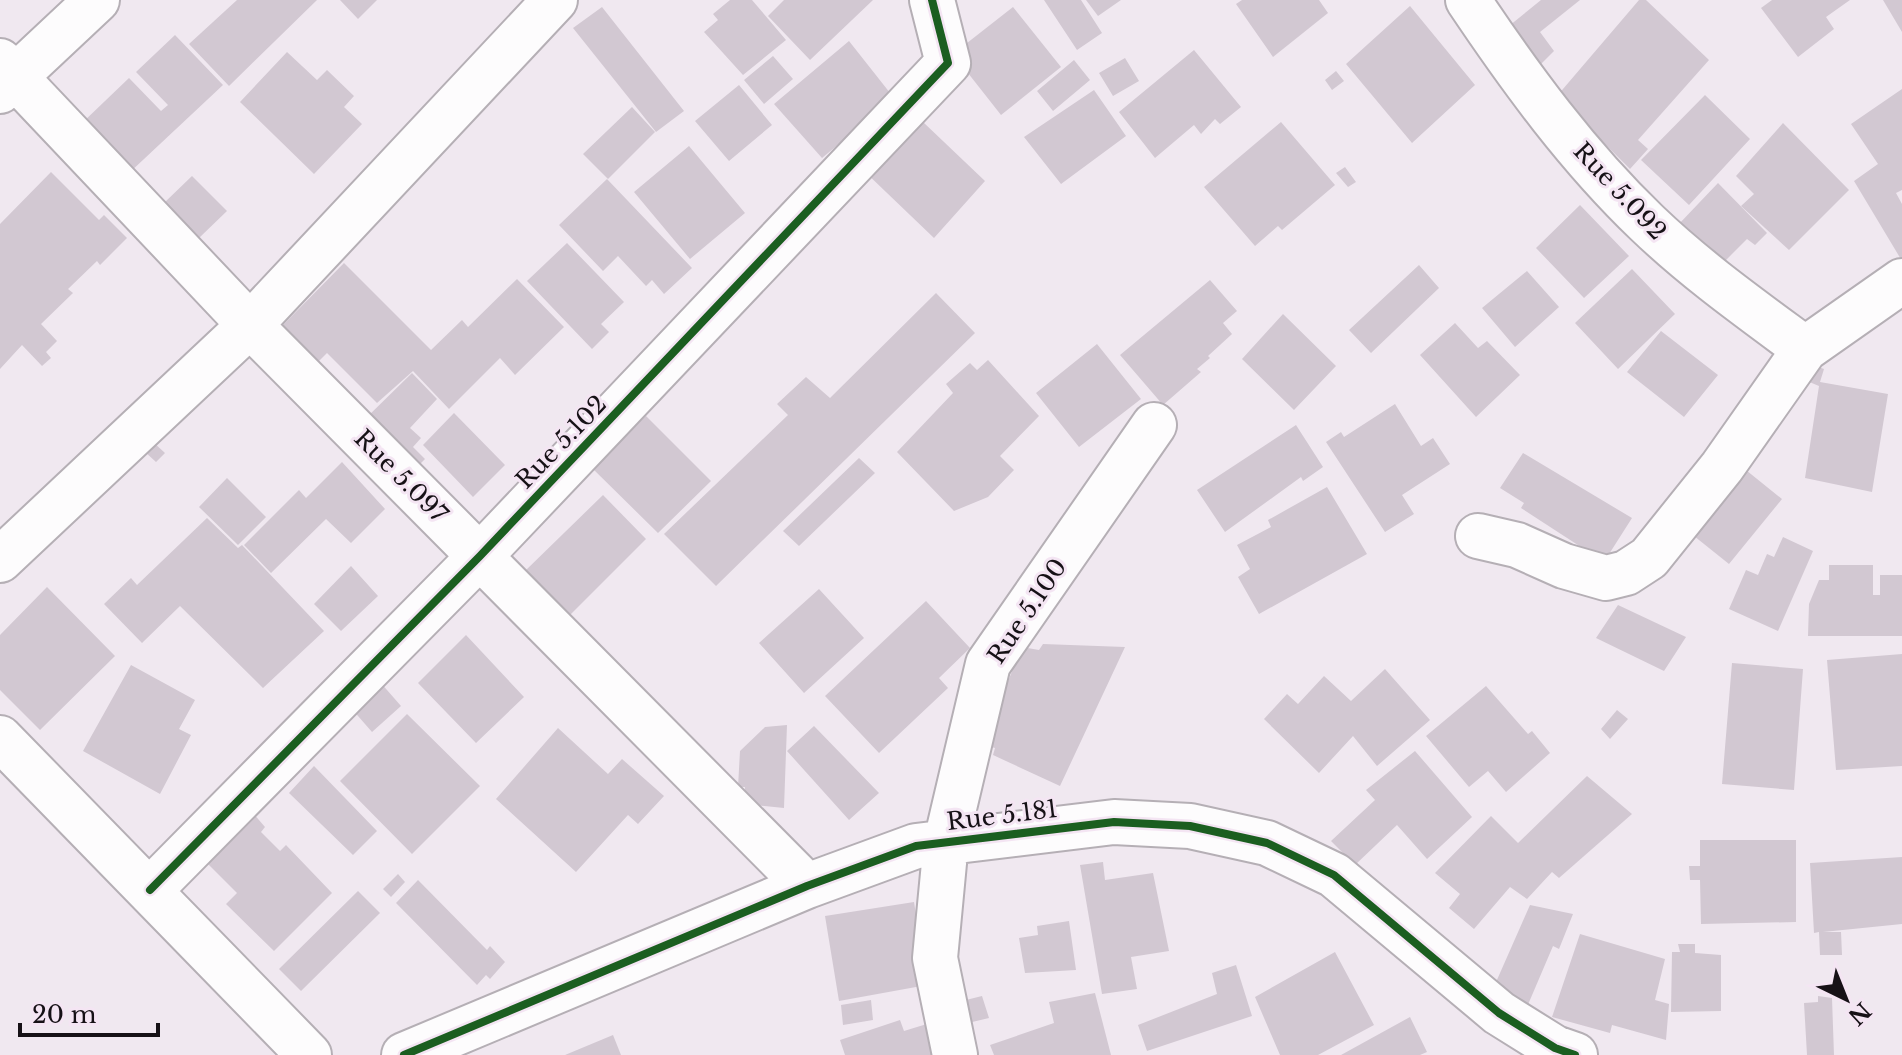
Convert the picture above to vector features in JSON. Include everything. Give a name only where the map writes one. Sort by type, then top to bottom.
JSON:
[{"type":"street","points":[[5,76],[97,0]]},
{"type":"street","points":[[0,560],[250,325],[555,0]]},
{"type":"street","name":"Rue 5.102","points":[[150,890],[480,556],[948,63],[932,0]]},
{"type":"street","name":"Rue 5.092","points":[[1468,0],[1514,69],[1608,183],[1688,260],[1805,349]]},
{"type":"street","name":"Rue 5.097","points":[[5,76],[807,886]]},
{"type":"street","points":[[1478,536],[1517,545],[1564,566],[1606,578],[1626,573],[1649,558],[1722,467],[1805,349],[1902,281]]},
{"type":"street","name":"Rue 5.100","points":[[955,1055],[935,958],[946,842],[988,664],[1154,425]]},
{"type":"street","points":[[0,738],[309,1055]]},
{"type":"street","name":"Rue 5.181","points":[[404,1055],[807,886],[916,846],[1114,822],[1190,826],[1267,843],[1334,875],[1499,1013],[1555,1048],[1575,1055]]},
{"type":"building","points":[[237,0],[317,0],[229,86],[189,44]]},
{"type":"building","points":[[340,0],[377,0],[358,19]]},
{"type":"building","points":[[730,0],[752,0],[786,40],[743,75],[704,32],[718,20],[713,14]]},
{"type":"building","points":[[784,0],[873,0],[810,60],[768,16]]},
{"type":"building","points":[[1044,0],[1081,0],[1102,33],[1077,50]]},
{"type":"building","points":[[1086,0],[1121,0],[1098,16]]},
{"type":"building","points":[[1242,0],[1319,0],[1328,13],[1273,57],[1236,4]]},
{"type":"building","points":[[1541,0],[1580,0],[1540,32],[1554,51],[1535,70],[1504,30]]},
{"type":"building","points":[[1639,0],[1646,0],[1709,60],[1638,140],[1648,149],[1630,169],[1557,96]]},
{"type":"building","points":[[1772,0],[1850,0],[1826,17],[1834,29],[1798,57],[1761,8]]},
{"type":"building","points":[[1883,0],[1902,0],[1902,32]]},
{"type":"building","points":[[1410,6],[1475,85],[1412,143],[1346,64]]},
{"type":"building","points":[[602,7],[684,111],[656,132],[573,28]]},
{"type":"building","points":[[1013,7],[1061,67],[1001,115],[953,54]]},
{"type":"building","points":[[175,35],[223,85],[128,174],[81,124],[129,78],[161,111],[168,105],[136,72]]},
{"type":"building","points":[[849,41],[894,98],[822,158],[774,104]]},
{"type":"building","points":[[1194,50],[1241,107],[1220,124],[1215,119],[1201,134],[1194,125],[1155,158],[1119,112]]},
{"type":"building","points":[[287,52],[317,80],[327,70],[354,96],[344,107],[362,124],[314,174],[240,102]]},
{"type":"building","points":[[773,56],[793,79],[764,104],[744,80]]},
{"type":"building","points":[[1125,58],[1139,81],[1113,96],[1099,73]]},
{"type":"building","points":[[1074,60],[1090,80],[1053,111],[1037,91]]},
{"type":"building","points":[[1336,71],[1344,81],[1332,90],[1325,80]]},
{"type":"building","points":[[739,85],[772,125],[729,161],[695,121]]},
{"type":"building","points":[[1902,89],[1902,190],[1896,193],[1902,204],[1902,261],[1854,181],[1878,164],[1851,124]]},
{"type":"building","points":[[1094,90],[1126,136],[1061,184],[1024,137]]},
{"type":"building","points":[[1705,95],[1750,139],[1689,205],[1641,160]]},
{"type":"building","points":[[632,107],[655,132],[608,179],[583,154]]},
{"type":"building","points":[[923,122],[985,181],[934,238],[862,169],[905,124],[912,133]]},
{"type":"building","points":[[1281,122],[1335,185],[1282,230],[1278,226],[1255,246],[1204,187]]},
{"type":"building","points":[[1783,123],[1849,190],[1789,250],[1741,206],[1754,194],[1736,176]]},
{"type":"building","points":[[689,146],[745,213],[690,259],[634,192]]},
{"type":"building","points":[[1345,167],[1356,182],[1348,187],[1336,173]]},
{"type":"building","points":[[51,172],[99,220],[104,215],[127,238],[100,265],[97,261],[68,289],[73,293],[41,324],[57,341],[46,352],[51,358],[42,366],[22,345],[0,369],[0,224]]},
{"type":"building","points":[[192,176],[227,211],[199,238],[164,203]]},
{"type":"building","points":[[607,179],[692,268],[664,294],[652,280],[646,286],[618,256],[603,271],[559,225]]},
{"type":"building","points":[[1718,183],[1767,233],[1755,245],[1747,239],[1725,261],[1712,250],[1708,254],[1678,225]]},
{"type":"building","points":[[1580,205],[1629,256],[1584,298],[1536,248]]},
{"type":"building","points":[[567,243],[624,302],[601,324],[609,332],[592,349],[527,281]]},
{"type":"building","points":[[344,263],[431,350],[462,320],[468,327],[517,279],[564,327],[515,375],[500,358],[449,409],[413,371],[377,403],[327,353],[319,361],[283,325]]},
{"type":"building","points":[[1419,265],[1439,288],[1371,353],[1349,330]]},
{"type":"building","points":[[1632,269],[1675,314],[1618,369],[1575,323]]},
{"type":"building","points":[[1527,271],[1559,307],[1515,347],[1482,308]]},
{"type":"building","points":[[1210,280],[1237,311],[1223,323],[1232,334],[1197,369],[1201,372],[1163,405],[1120,355]]},
{"type":"building","points":[[936,293],[975,333],[716,586],[664,534],[788,415],[777,404],[806,377],[830,398]]},
{"type":"building","points":[[1283,314],[1336,366],[1294,410],[1242,359]]},
{"type":"building","points":[[1455,323],[1478,348],[1487,341],[1520,375],[1476,417],[1420,355]]},
{"type":"building","points":[[1661,331],[1718,375],[1684,417],[1627,372]]},
{"type":"building","points":[[1097,344],[1141,399],[1079,447],[1036,393]]},
{"type":"building","points":[[988,360],[1039,416],[1000,456],[1014,470],[988,497],[954,511],[897,452],[953,393],[946,384],[970,363],[977,370]]},
{"type":"building","points":[[1813,365],[1824,369],[1820,382],[1888,394],[1872,492],[1805,478],[1819,386],[1807,381]]},
{"type":"building","points":[[412,373],[437,399],[410,428],[421,438],[413,447],[425,459],[416,468],[364,420]]},
{"type":"building","points":[[1395,404],[1421,446],[1433,438],[1450,464],[1402,495],[1414,514],[1385,532],[1326,442],[1341,432],[1344,437]]},
{"type":"building","points":[[454,413],[505,465],[473,497],[423,445]]},
{"type":"building","points":[[646,416],[711,481],[658,533],[592,468]]},
{"type":"building","points":[[1296,425],[1323,467],[1303,481],[1301,477],[1225,532],[1197,490]]},
{"type":"building","points":[[153,442],[165,453],[156,462],[144,451]]},
{"type":"building","points":[[1523,453],[1632,518],[1604,562],[1521,508],[1524,503],[1500,488]]},
{"type":"building","points":[[859,458],[875,473],[799,546],[783,531]]},
{"type":"building","points":[[342,462],[385,509],[351,543],[326,519],[271,573],[244,545],[299,490],[306,498]]},
{"type":"building","points":[[1736,462],[1782,499],[1729,564],[1684,528]]},
{"type":"building","points":[[227,478],[266,517],[238,545],[199,507]]},
{"type":"building","points":[[1327,487],[1367,554],[1259,614],[1238,577],[1250,569],[1237,545],[1271,527],[1268,520]]},
{"type":"building","points":[[603,495],[646,539],[570,615],[525,571]]},
{"type":"building","points":[[207,518],[238,548],[242,545],[324,631],[263,688],[180,606],[142,643],[104,604],[131,578],[137,585]]},
{"type":"building","points":[[1783,537],[1813,551],[1778,631],[1729,609],[1746,570],[1758,575],[1767,554],[1774,557]]},
{"type":"building","points":[[1829,565],[1873,565],[1873,595],[1880,595],[1880,575],[1902,575],[1902,636],[1808,636],[1809,604],[1819,580],[1829,580]]},
{"type":"building","points":[[351,566],[378,596],[341,631],[314,604]]},
{"type":"building","points":[[47,587],[115,656],[40,730],[0,690],[0,635]]},
{"type":"building","points":[[819,589],[864,638],[804,693],[759,643]]},
{"type":"building","points":[[926,601],[970,648],[939,678],[948,688],[879,753],[825,696]]},
{"type":"building","points":[[1618,605],[1686,637],[1664,671],[1596,638]]},
{"type":"building","points":[[466,635],[524,697],[476,743],[418,683]]},
{"type":"building","points":[[1043,644],[1125,647],[1060,786],[993,755],[995,748],[982,745],[1022,647],[1039,650]]},
{"type":"building","points":[[1902,654],[1902,766],[1836,770],[1827,660]]},
{"type":"building","points":[[1732,663],[1803,669],[1794,790],[1722,784]]},
{"type":"building","points":[[131,665],[195,700],[179,729],[191,735],[160,794],[83,751]]},
{"type":"building","points":[[1385,669],[1430,720],[1377,766],[1353,736],[1319,773],[1264,719],[1287,694],[1298,704],[1324,676],[1351,701]]},
{"type":"building","points":[[373,674],[401,706],[372,732],[344,700]]},
{"type":"building","points":[[1486,686],[1528,734],[1532,731],[1550,753],[1506,792],[1488,771],[1469,787],[1426,736]]},
{"type":"building","points":[[1617,710],[1628,719],[1610,739],[1601,729]]},
{"type":"building","points":[[407,714],[480,786],[412,854],[340,781]]},
{"type":"building","points":[[787,725],[784,808],[744,804],[745,787],[738,787],[740,751],[765,727]]},
{"type":"building","points":[[814,726],[879,793],[849,820],[787,751]]},
{"type":"building","points":[[558,728],[608,774],[622,759],[664,796],[638,824],[628,815],[576,872],[496,799]]},
{"type":"building","points":[[1415,751],[1472,817],[1427,859],[1397,825],[1355,865],[1331,841],[1375,800],[1366,790]]},
{"type":"building","points":[[314,766],[377,831],[353,855],[289,793]]},
{"type":"building","points":[[1587,776],[1632,814],[1559,878],[1552,872],[1527,899],[1510,887],[1474,929],[1449,908],[1460,894],[1435,873],[1491,816],[1518,843]]},
{"type":"building","points":[[252,812],[265,827],[261,832],[280,851],[286,845],[332,893],[274,951],[226,904],[237,893],[204,860]]},
{"type":"building","points":[[1700,840],[1796,840],[1796,922],[1701,924],[1700,880],[1690,880],[1689,866],[1700,866]]},
{"type":"building","points":[[1902,857],[1902,924],[1823,932],[1841,932],[1842,955],[1820,955],[1819,932],[1814,933],[1810,863]]},
{"type":"building","points":[[1103,862],[1105,880],[1153,873],[1169,951],[1131,957],[1137,989],[1102,994],[1080,865]]},
{"type":"building","points":[[398,874],[405,882],[391,897],[383,889]]},
{"type":"building","points":[[418,880],[487,950],[490,946],[505,962],[490,979],[486,975],[477,985],[396,903]]},
{"type":"building","points":[[358,891],[380,913],[301,991],[279,969]]},
{"type":"building","points":[[914,902],[927,985],[839,1001],[825,916]]},
{"type":"building","points":[[1530,905],[1573,914],[1559,949],[1553,946],[1524,1014],[1489,998]]},
{"type":"building","points":[[1069,921],[1076,970],[1025,973],[1019,938],[1038,935],[1037,926]]},
{"type":"building","points":[[1580,934],[1665,959],[1655,1000],[1669,1004],[1666,1040],[1612,1025],[1610,1033],[1552,1017]]},
{"type":"building","points":[[1678,944],[1695,944],[1695,953],[1721,955],[1721,1011],[1671,1012],[1672,952],[1680,952]]},
{"type":"building","points":[[1335,952],[1374,1025],[1318,1055],[1280,1055],[1255,997]]},
{"type":"building","points":[[1236,965],[1252,1016],[1147,1051],[1138,1025],[1217,994],[1212,973]]},
{"type":"building","points":[[1095,993],[1111,1055],[994,1055],[990,1045],[1054,1023],[1049,1002]]},
{"type":"building","points":[[982,996],[989,1018],[968,1023],[962,1001]]},
{"type":"building","points":[[1818,996],[1832,998],[1834,1055],[1807,1055],[1804,1003],[1818,1002]]},
{"type":"building","points":[[871,1000],[873,1020],[843,1025],[841,1005]]},
{"type":"building","points":[[1410,1017],[1427,1052],[1420,1055],[1341,1055]]},
{"type":"building","points":[[900,1020],[904,1031],[930,1023],[941,1055],[845,1055],[840,1040]]},
{"type":"building","points":[[613,1035],[621,1055],[565,1055]]},
{"type":"cycle path","points":[[150,890],[480,556],[948,63],[932,0]]},
{"type":"cycle path","points":[[404,1055],[807,886],[916,846],[1114,822],[1190,826],[1267,843],[1334,875],[1499,1013],[1555,1048],[1575,1055]]}]
